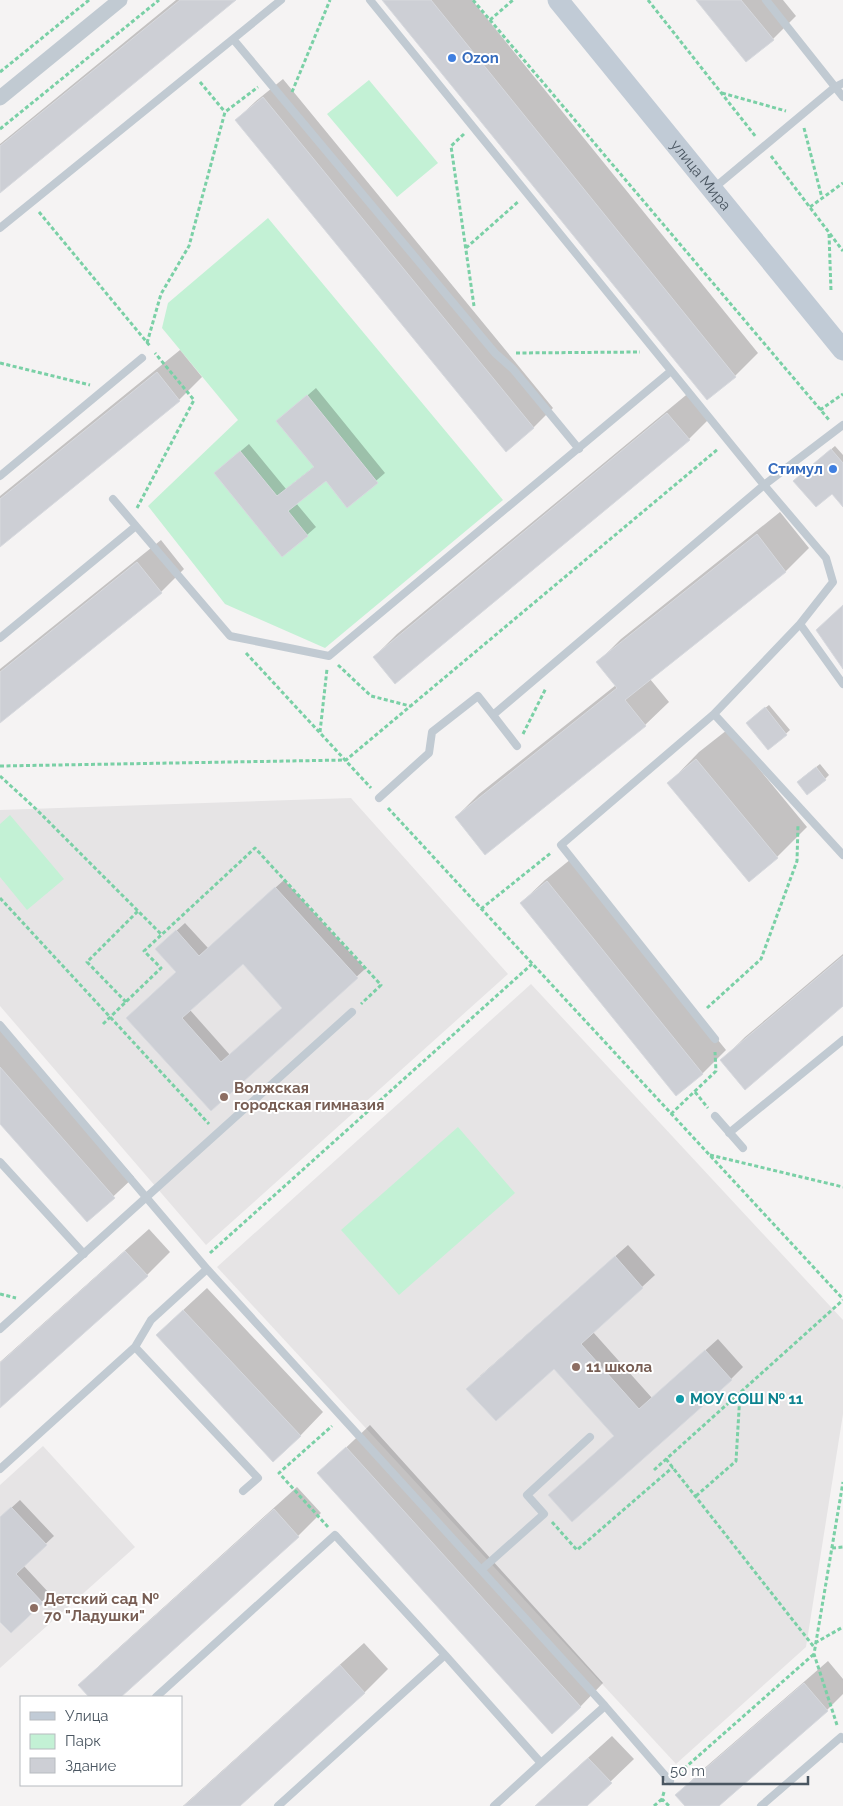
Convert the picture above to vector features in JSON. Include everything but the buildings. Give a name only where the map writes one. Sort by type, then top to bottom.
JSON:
[{"type":"street","points":[[0,98],[120,0]]},
{"type":"street","name":"улица Мира","points":[[558,0],[843,350]]},
{"type":"lane","points":[[0,228],[280,0]]},
{"type":"lane","points":[[370,0],[655,352],[826,558],[833,582],[800,624],[714,714],[560,845],[715,1038]]},
{"type":"lane","points":[[766,0],[843,97]]},
{"type":"lane","points":[[233,39],[478,334],[513,369],[579,449]]},
{"type":"lane","points":[[712,190],[835,87],[843,83]]},
{"type":"lane","points":[[0,476],[142,358]]},
{"type":"lane","points":[[113,500],[230,636],[329,656],[671,371]]},
{"type":"lane","points":[[493,715],[764,485],[840,427]]},
{"type":"lane","points":[[0,638],[136,526]]},
{"type":"lane","points":[[800,624],[843,684]]},
{"type":"lane","points":[[379,798],[429,753],[432,732],[478,696],[518,746]]},
{"type":"lane","points":[[714,714],[843,855]]},
{"type":"lane","points":[[0,1329],[352,1012]]},
{"type":"lane","points":[[0,1025],[208,1269],[605,1706],[670,1781]]},
{"type":"lane","points":[[729,1133],[843,1040]]},
{"type":"lane","points":[[714,1116],[743,1148]]},
{"type":"lane","points":[[0,1162],[84,1254]]},
{"type":"lane","points":[[0,1469],[135,1347],[151,1320],[208,1269]]},
{"type":"lane","points":[[135,1347],[258,1478],[243,1491]]},
{"type":"lane","points":[[481,1570],[544,1514],[527,1495],[590,1437]]},
{"type":"lane","points":[[157,1696],[335,1535],[542,1763]]},
{"type":"lane","points":[[278,1806],[445,1655]]},
{"type":"lane","points":[[494,1806],[605,1706]]},
{"type":"lane","points":[[761,1806],[842,1738]]},
{"type":"path","points":[[0,72],[89,0]]},
{"type":"path","points":[[0,129],[160,0]]},
{"type":"path","points":[[288,104],[330,0]]},
{"type":"path","points":[[473,0],[820,410],[840,427]]},
{"type":"path","points":[[490,20],[513,0]]},
{"type":"path","points":[[648,0],[843,251]]},
{"type":"path","points":[[192,72],[225,112]]},
{"type":"path","points":[[142,358],[161,294],[189,246],[225,112],[267,80]]},
{"type":"path","points":[[720,92],[801,116],[822,198]]},
{"type":"path","points":[[472,125],[452,146],[478,334]]},
{"type":"path","points":[[810,208],[843,183]]},
{"type":"path","points":[[465,249],[528,194]]},
{"type":"path","points":[[829,233],[831,291]]},
{"type":"path","points":[[495,353],[655,352]]},
{"type":"path","points":[[0,363],[105,388]]},
{"type":"path","points":[[820,410],[843,394]]},
{"type":"path","points":[[0,766],[346,760],[728,441]]},
{"type":"path","points":[[230,636],[843,1299],[654,1470]]},
{"type":"path","points":[[329,656],[371,696],[410,706]]},
{"type":"path","points":[[320,733],[329,656]]},
{"type":"path","points":[[518,746],[547,687]]},
{"type":"path","points":[[0,776],[36,809],[162,935]]},
{"type":"path","points":[[698,1016],[761,959],[796,861],[798,806]]},
{"type":"path","points":[[481,909],[560,845]]},
{"type":"path","points":[[103,1024],[161,968],[144,951],[255,848],[381,985],[352,1012]]},
{"type":"path","points":[[0,898],[218,1134]]},
{"type":"path","points":[[126,1002],[87,962],[138,911]]},
{"type":"path","points":[[201,1261],[532,964]]},
{"type":"path","points":[[671,1114],[716,1072],[715,1038]]},
{"type":"path","points":[[695,1092],[714,1116]]},
{"type":"path","points":[[708,1154],[843,1187]]},
{"type":"path","points":[[696,1496],[736,1461],[740,1392]]},
{"type":"path","points":[[335,1535],[279,1473],[342,1417]]},
{"type":"path","points":[[666,1459],[815,1648]]},
{"type":"path","points":[[544,1514],[577,1550],[673,1467]]},
{"type":"path","points":[[842,1738],[814,1654],[843,1482]]},
{"type":"path","points":[[832,1548],[843,1547]]},
{"type":"path","points":[[816,1643],[843,1627]]},
{"type":"path","points":[[654,1806],[662,1799],[666,1785],[670,1781],[814,1654]]},
{"type":"path","points":[[662,1799],[669,1806]]},
{"type":"shaded area","name":"Волжская городская гимназия","points":[[351,798],[508,974],[206,1245],[0,1006],[0,810]]},
{"type":"shaded area","name":"11 школа","points":[[531,984],[843,1320],[843,1414],[806,1647],[676,1764],[217,1267]]},
{"type":"shaded area","name":"Детский сад № 70 \"Ладушки\"","points":[[43,1446],[135,1547],[0,1668],[0,1485]]},
{"type":"green space","points":[[369,80],[438,163],[397,197],[327,114]]},
{"type":"green space","points":[[268,218],[503,500],[325,648],[225,604],[148,506],[238,420],[162,328],[168,303]]},
{"type":"green space","points":[[10,815],[64,879],[27,910],[0,877],[0,824]]},
{"type":"green space","points":[[458,1127],[515,1193],[399,1295],[341,1230]]},
{"type":"place","name":"Ozon","points":[[452,58]]},
{"type":"place","name":"Стимул","points":[[833,469]]},
{"type":"place","name":"Волжская городская гимназия","points":[[224,1097]]},
{"type":"place","name":"11 школа","points":[[576,1367]]},
{"type":"place","name":"МОУ СОШ № 11","points":[[680,1399]]},
{"type":"place","name":"Детский сад № 70 \"Ладушки\"","points":[[34,1608]]}]
